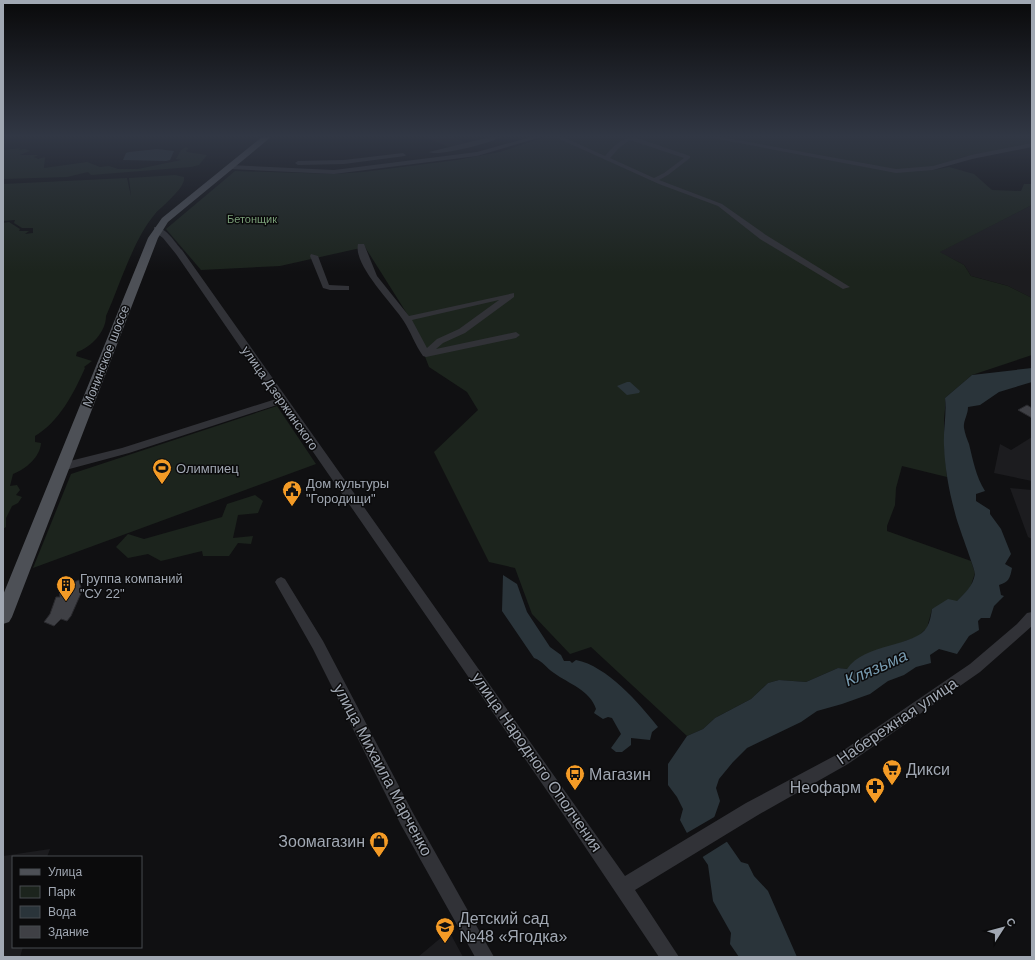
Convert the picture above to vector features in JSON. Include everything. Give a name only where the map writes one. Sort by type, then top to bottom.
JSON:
[{"type":"main road","name":"Монинское шоссе","points":[[3,617],[155,234],[172,214],[212,182]]},
{"type":"street","points":[[659,182],[720,205],[763,237],[846,287]]},
{"type":"street","name":"улица Дзержинского","points":[[155,234],[169,239],[179,252],[400,569]]},
{"type":"street","points":[[361,246],[363,258],[380,286],[407,319],[426,354]]},
{"type":"street","points":[[314,256],[326,286],[330,288],[346,288]]},
{"type":"street","points":[[407,319],[511,295],[462,331],[440,341],[426,354]]},
{"type":"street","points":[[426,354],[516,335]]},
{"type":"street","points":[[62,467],[125,451],[282,400]]},
{"type":"street","name":"улица Народного Ополчения","points":[[400,569],[624,887],[670,957]]},
{"type":"street","name":"улица Михаила Марченко","points":[[281,582],[318,645],[407,819],[485,957]]},
{"type":"street","name":"Набережная улица","points":[[624,887],[752,809],[843,758],[909,715],[975,668],[1029,626]]},
{"type":"shaded area","points":[[1032,205],[1032,298],[1008,286],[971,276],[964,265],[939,252]]},
{"type":"shaded area","points":[[1032,437],[1032,481],[994,473],[1000,444],[1011,450]]},
{"type":"shaded area","points":[[1010,488],[1032,490],[1032,539],[1028,537]]},
{"type":"shaded area","points":[[50,849],[47,856],[12,856],[12,948],[23,948],[20,957],[3,957],[3,856]]},
{"type":"shaded area","name":"Детский сад №48 «Ягодка»","points":[[449,931],[463,957],[418,957]]},
{"type":"green space","points":[[48,182],[128,182],[131,196],[129,182],[184,182],[173,197],[155,214],[140,237],[106,316],[101,333],[87,347],[77,352],[76,356],[92,361],[84,367],[85,368],[71,397],[51,423],[35,436],[35,442],[41,443],[38,453],[32,462],[13,474],[10,486],[17,485],[20,490],[16,495],[22,497],[18,503],[12,506],[6,518],[6,527],[3,529],[3,223],[9,222],[20,229],[19,231],[29,231],[25,234],[33,233],[33,228],[22,228],[14,223],[15,220],[3,221],[3,184]]},
{"type":"green space","name":"Бетонщик","points":[[222,182],[983,182],[992,190],[1021,191],[1024,184],[1032,184],[1032,205],[940,252],[964,265],[971,276],[1008,286],[1032,298],[1032,355],[972,375],[945,398],[944,436],[947,477],[902,466],[896,488],[895,505],[887,526],[887,531],[971,561],[975,573],[970,588],[957,601],[932,609],[927,628],[917,637],[905,641],[847,669],[838,668],[806,682],[779,680],[768,683],[751,699],[715,718],[703,729],[687,736],[591,647],[570,654],[532,614],[515,568],[489,562],[434,452],[478,410],[467,392],[429,367],[411,320],[365,247],[280,266],[201,270],[166,229]]},
{"type":"green space","name":"Олимпиец","points":[[277,406],[316,464],[33,568],[71,474]]},
{"type":"green space","points":[[255,495],[263,501],[258,513],[238,515],[233,538],[253,536],[251,544],[238,543],[229,556],[203,556],[202,551],[161,561],[148,554],[128,558],[116,547],[128,534],[144,539],[222,517],[227,504]]},
{"type":"water","name":"Клязьма","points":[[1032,368],[1032,382],[999,392],[980,405],[968,407],[964,423],[975,468],[985,491],[976,494],[976,501],[990,510],[990,514],[1001,529],[1011,554],[1005,564],[1012,568],[1010,577],[1007,581],[999,585],[1001,595],[1004,596],[994,606],[990,618],[981,618],[978,621],[979,630],[969,636],[957,654],[939,649],[930,655],[931,663],[916,667],[904,675],[888,681],[870,694],[817,711],[801,722],[747,748],[719,779],[716,788],[720,801],[714,818],[716,826],[741,862],[748,864],[754,876],[768,891],[797,957],[739,957],[730,944],[731,933],[713,901],[708,865],[689,837],[680,820],[683,809],[677,797],[668,785],[668,764],[687,736],[703,729],[715,718],[751,699],[768,683],[779,680],[806,682],[838,668],[847,669],[865,654],[912,638],[921,633],[928,625],[932,609],[948,599],[957,601],[966,592],[971,586],[975,574],[956,518],[945,463],[945,398],[972,375]]},
{"type":"water","points":[[630,382],[640,391],[639,393],[627,395],[617,386]]},
{"type":"water","points":[[503,575],[517,584],[527,612],[550,647],[561,655],[564,661],[570,661],[572,663],[576,660],[599,670],[622,687],[642,707],[658,727],[652,732],[650,740],[631,738],[631,745],[622,752],[616,752],[611,748],[621,734],[612,718],[608,717],[603,719],[594,713],[596,709],[593,702],[584,692],[534,658],[502,611]]},
{"type":"pier","points":[[716,816],[718,825],[728,841],[701,858],[685,834]]},
{"type":"building","points":[[1027,405],[1032,408],[1032,418],[1018,410]]},
{"type":"building","name":"Группа компаний \"СУ 22\"","points":[[79,580],[82,591],[71,616],[67,621],[61,619],[54,626],[44,622],[50,614],[56,597],[60,597],[59,586],[71,581],[72,583]]},
{"type":"place","name":"Олимпиец","points":[[162,485]]},
{"type":"place","name":"Дом культуры \"Городищи\"","points":[[292,507]]},
{"type":"place","name":"Группа компаний \"СУ 22\"","points":[[66,602]]},
{"type":"place","name":"Дикси","points":[[892,786]]},
{"type":"place","name":"Магазин","points":[[575,791]]},
{"type":"place","name":"Неофарм","points":[[875,804]]},
{"type":"place","name":"Зоомагазин","points":[[379,858]]},
{"type":"place","name":"Детский сад №48 «Ягодка»","points":[[445,944]]}]
